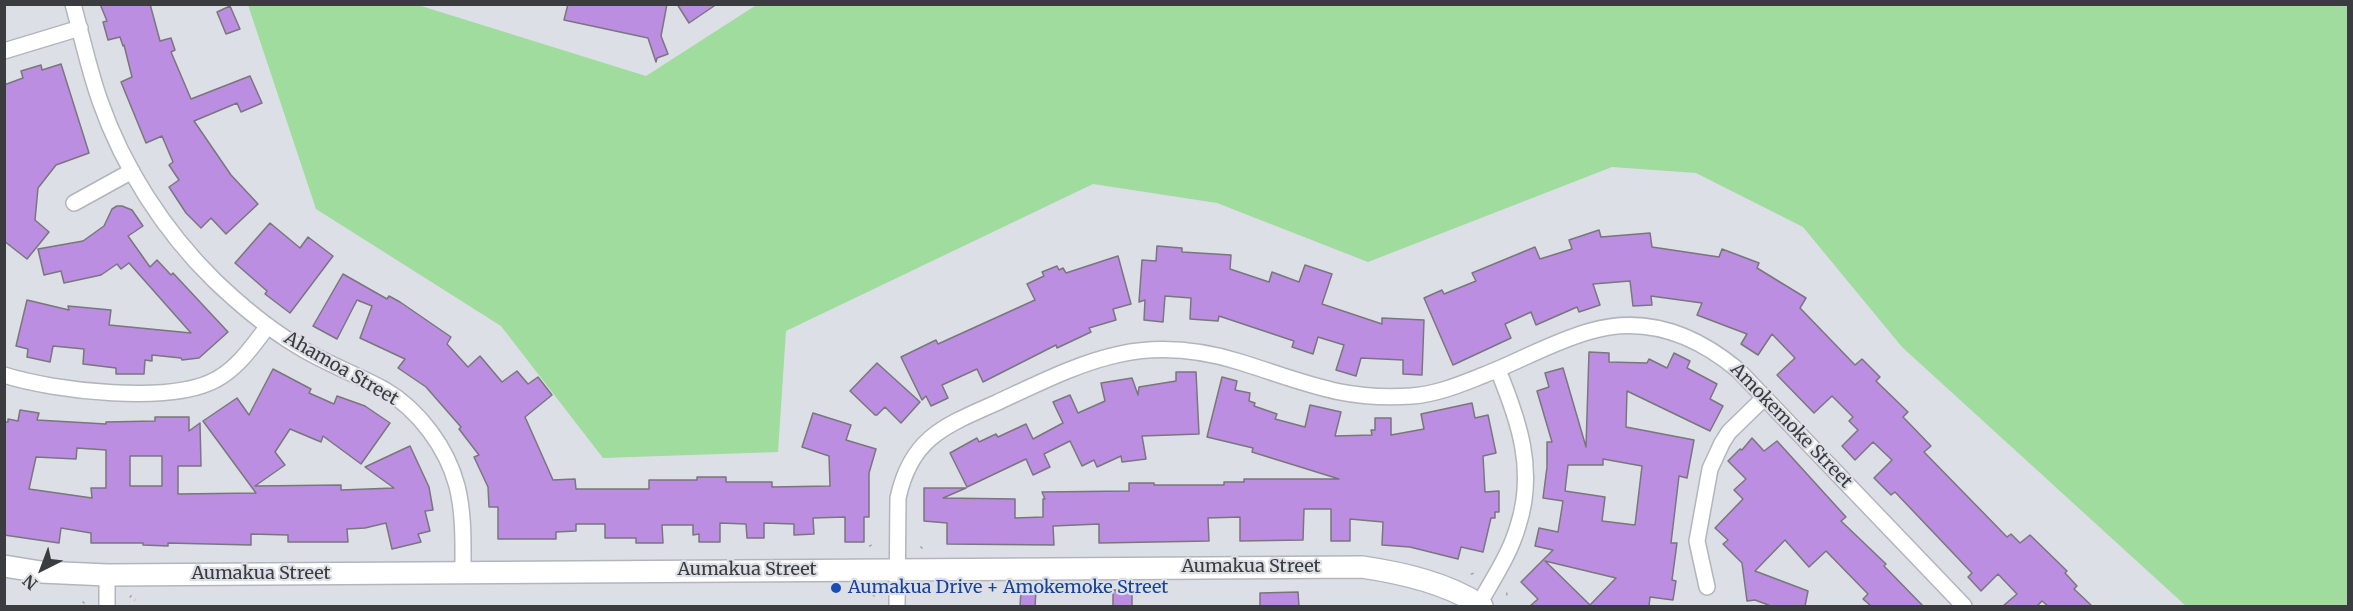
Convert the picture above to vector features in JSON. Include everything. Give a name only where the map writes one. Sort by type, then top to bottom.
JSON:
[{"type":"street","name":"Ahamoa Street","points":[[74,4],[100,101],[132,171],[180,242],[213,279],[268,326],[327,363],[387,391],[423,422],[443,452],[457,485],[462,515],[463,572]]},
{"type":"street","points":[[4,51],[80,28]]},
{"type":"street","points":[[74,203],[132,171]]},
{"type":"street","points":[[4,375],[40,385],[80,391],[156,392],[192,389],[220,378],[234,367],[268,326]]},
{"type":"street","name":"Amokemoke Street","points":[[897,606],[898,498],[901,484],[914,456],[926,442],[960,419],[1078,365],[1136,350],[1190,351],[1239,361],[1315,387],[1366,397],[1415,396],[1441,391],[1593,330],[1610,327],[1653,328],[1695,340],[1718,353],[1765,397],[1964,606]]},
{"type":"street","points":[[1480,605],[1518,526],[1525,484],[1522,435],[1498,370]]},
{"type":"street","points":[[1707,587],[1697,541],[1708,475],[1715,454],[1729,432],[1765,397]]},
{"type":"street","name":"Aumakua Street","points":[[4,566],[41,572],[107,575],[1362,567],[1419,579],[1445,588],[1480,605]]},
{"type":"street","points":[[107,575],[107,606]]},
{"type":"path","points":[[873,596],[876,592]]},
{"type":"path","points":[[130,596],[135,600]]},
{"type":"green space","points":[[758,4],[2348,5],[2348,606],[2186,606],[1902,347],[1803,227],[1696,173],[1612,167],[1368,262],[1217,203],[1093,184],[786,331],[778,452],[603,458],[501,326],[316,209],[248,5],[418,5],[646,76]]},
{"type":"building","points":[[100,4],[150,4],[160,41],[171,38],[175,50],[171,52],[191,99],[250,76],[262,103],[241,112],[237,103],[194,121],[231,175],[258,204],[226,234],[211,218],[201,228],[186,213],[169,187],[179,180],[169,165],[173,162],[162,136],[146,143],[121,82],[132,77],[124,45],[120,37],[108,40],[103,22],[107,21]]},
{"type":"building","points":[[568,4],[667,4],[661,36],[668,54],[657,58],[656,62],[648,38],[564,20]]},
{"type":"building","points":[[677,4],[717,4],[689,23]]},
{"type":"building","points":[[230,6],[240,29],[226,34],[217,12]]},
{"type":"building","points":[[61,64],[89,153],[56,165],[38,188],[35,220],[49,232],[27,259],[4,241],[4,85],[23,78],[21,71],[41,65],[42,70]]},
{"type":"building","points":[[117,206],[132,210],[143,226],[128,236],[150,267],[157,260],[171,275],[173,273],[228,332],[199,358],[182,360],[181,358],[152,355],[152,361],[145,360],[144,374],[116,374],[116,368],[83,364],[84,349],[53,346],[50,362],[27,357],[28,349],[16,346],[27,300],[69,310],[68,306],[111,310],[109,325],[191,333],[129,263],[121,269],[117,264],[101,275],[64,283],[61,271],[44,275],[38,249],[83,241],[104,226],[112,209]]},
{"type":"building","points":[[270,223],[300,248],[308,237],[333,256],[290,313],[265,294],[267,291],[235,263]]},
{"type":"building","points":[[1599,230],[1601,237],[1650,233],[1652,247],[1719,257],[1722,249],[1759,263],[1757,268],[1806,298],[1800,308],[1855,365],[1862,359],[1880,377],[1876,381],[1908,412],[1903,417],[1931,446],[1924,452],[2007,537],[2011,534],[2020,543],[2030,535],[2067,571],[2065,573],[2077,586],[2074,589],[2092,606],[2048,606],[2042,601],[2037,606],[2003,606],[2017,594],[1998,574],[1981,591],[1968,577],[1972,573],[1895,492],[1891,495],[1874,478],[1892,460],[1873,442],[1855,460],[1842,446],[1858,430],[1849,421],[1853,417],[1832,396],[1814,413],[1777,375],[1795,358],[1772,334],[1758,355],[1741,344],[1747,334],[1697,315],[1702,303],[1651,296],[1652,305],[1633,306],[1630,281],[1593,284],[1600,305],[1579,312],[1577,307],[1536,325],[1531,312],[1505,324],[1511,338],[1453,365],[1424,298],[1442,290],[1444,294],[1476,281],[1472,273],[1535,247],[1540,259],[1572,249],[1569,240]]},
{"type":"building","points":[[1157,246],[1182,248],[1182,252],[1231,255],[1230,269],[1269,282],[1272,272],[1299,282],[1305,265],[1332,274],[1322,304],[1382,324],[1382,318],[1424,320],[1422,375],[1403,374],[1403,360],[1361,358],[1356,376],[1336,370],[1344,345],[1318,337],[1313,354],[1292,347],[1294,341],[1219,316],[1218,321],[1190,319],[1191,298],[1165,296],[1163,322],[1144,320],[1145,300],[1139,302],[1142,260],[1156,261]]},
{"type":"building","points":[[1118,256],[1131,304],[1113,309],[1116,320],[1089,328],[1091,332],[1057,348],[1056,345],[983,382],[977,369],[942,385],[948,398],[931,406],[926,396],[922,400],[901,357],[936,340],[938,344],[1035,300],[1027,284],[1044,276],[1042,272],[1057,266],[1059,270],[1063,268],[1066,273]]},
{"type":"building","points":[[343,274],[387,299],[389,296],[400,302],[451,337],[447,344],[468,367],[480,356],[502,382],[517,371],[528,384],[538,377],[552,395],[525,417],[553,480],[575,479],[576,489],[649,489],[649,480],[697,480],[697,477],[726,477],[726,482],[772,482],[772,487],[830,486],[829,456],[802,447],[813,413],[851,425],[846,440],[876,449],[869,473],[869,517],[864,517],[864,542],[845,542],[845,517],[813,518],[814,534],[794,535],[794,524],[764,523],[764,538],[747,538],[746,524],[720,523],[720,542],[699,542],[699,534],[693,535],[693,525],[662,525],[663,543],[636,543],[636,538],[605,538],[605,524],[576,524],[576,531],[556,532],[556,539],[498,539],[498,507],[489,507],[488,487],[474,457],[479,455],[459,429],[461,427],[426,387],[398,368],[405,359],[360,338],[372,306],[357,300],[337,339],[313,326]]},
{"type":"building","points":[[1589,352],[1609,353],[1609,362],[1647,363],[1649,359],[1667,368],[1674,353],[1690,361],[1687,368],[1717,384],[1710,399],[1723,406],[1710,431],[1627,391],[1626,427],[1694,440],[1687,478],[1679,476],[1671,543],[1677,543],[1672,580],[1676,581],[1673,600],[1650,597],[1649,606],[1530,606],[1538,599],[1521,582],[1553,550],[1535,546],[1539,528],[1558,532],[1563,501],[1543,498],[1547,442],[1552,442],[1537,391],[1549,387],[1545,373],[1563,368],[1586,447]],"holes":[[[1603,459],[1642,466],[1635,525],[1602,521],[1605,497],[1565,491],[1568,465],[1603,465]],[[1545,561],[1616,578],[1590,605]]]},
{"type":"building","points":[[877,363],[920,402],[901,423],[885,407],[875,415],[850,391]]},
{"type":"building","points":[[273,369],[311,389],[309,393],[334,404],[337,396],[365,406],[390,423],[361,464],[323,436],[321,442],[290,429],[275,452],[285,465],[255,486],[341,485],[341,490],[394,488],[365,467],[410,446],[429,487],[433,510],[425,511],[430,531],[418,534],[421,542],[392,549],[386,523],[347,529],[348,542],[288,542],[288,535],[251,534],[251,545],[168,543],[168,546],[143,545],[143,543],[91,543],[91,533],[61,528],[59,543],[4,535],[4,422],[8,422],[8,419],[18,421],[20,410],[39,413],[37,420],[106,424],[106,422],[155,421],[155,417],[189,417],[189,431],[200,423],[201,466],[178,466],[178,494],[256,493],[203,421],[237,398],[249,415]],"holes":[[[77,448],[106,450],[106,488],[91,488],[92,498],[29,489],[36,457],[76,459]],[[130,456],[162,456],[162,486],[130,486]]]},
{"type":"building","points":[[1176,372],[1196,372],[1199,434],[1142,436],[1146,459],[1122,462],[1121,456],[1097,467],[1094,460],[1082,466],[1070,441],[1044,454],[1050,467],[1033,475],[1026,459],[967,487],[950,453],[977,438],[979,442],[996,434],[998,437],[1026,424],[1033,439],[1063,423],[1053,402],[1070,395],[1078,413],[1105,401],[1101,383],[1132,378],[1138,395],[1139,387],[1176,381]]},
{"type":"building","points":[[1222,377],[1237,381],[1235,390],[1250,393],[1249,401],[1255,403],[1254,406],[1277,414],[1275,419],[1305,427],[1310,405],[1341,412],[1335,436],[1372,435],[1371,430],[1375,430],[1375,418],[1391,418],[1391,435],[1424,429],[1421,414],[1472,403],[1475,418],[1488,415],[1496,453],[1483,456],[1485,492],[1499,491],[1499,512],[1495,512],[1495,518],[1491,518],[1483,552],[1461,547],[1458,559],[1410,547],[1382,545],[1383,522],[1350,519],[1350,541],[1331,541],[1331,509],[1304,509],[1303,540],[1240,541],[1240,517],[1208,518],[1209,541],[1099,543],[1099,524],[1053,526],[1054,545],[947,544],[947,523],[924,521],[924,488],[966,488],[943,498],[1015,499],[1015,518],[1043,517],[1043,499],[1045,499],[1042,492],[1129,491],[1129,483],[1224,485],[1224,482],[1244,482],[1244,479],[1339,479],[1252,452],[1253,448],[1207,437]]},
{"type":"building","points":[[1752,438],[1764,451],[1777,441],[1846,517],[1841,521],[1886,564],[1884,566],[1923,606],[1871,606],[1863,599],[1868,594],[1826,551],[1809,567],[1785,540],[1755,571],[1808,591],[1805,606],[1771,606],[1755,600],[1747,601],[1742,563],[1723,544],[1728,540],[1715,528],[1743,499],[1734,490],[1746,479],[1728,461]]},
{"type":"building","points":[[1113,590],[1132,590],[1132,606],[1113,606]]},
{"type":"building","points":[[1021,591],[1036,591],[1035,606],[1020,606]]},
{"type":"building","points":[[1298,592],[1299,606],[1260,606],[1260,593]]},
{"type":"place","name":"Aumakua Drive + Amokemoke Street","points":[[836,588]]}]
